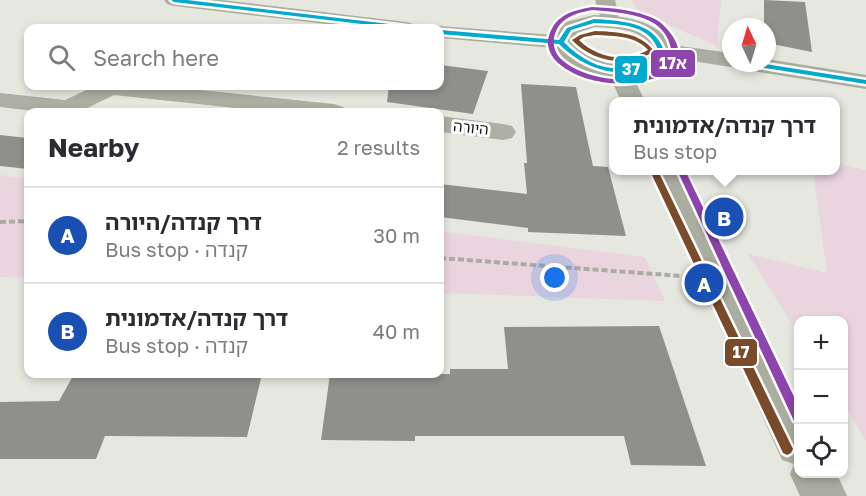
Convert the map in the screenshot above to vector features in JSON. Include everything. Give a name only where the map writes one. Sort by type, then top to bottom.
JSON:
[{"type":"street","points":[[174,0],[373,24]]},
{"type":"street","points":[[605,0],[610,21]]},
{"type":"street","points":[[594,21],[610,21],[640,28],[652,34],[661,42],[664,50],[663,57],[647,67],[618,70],[586,63],[565,50],[561,42],[563,34],[569,28],[594,21]]},
{"type":"street","points":[[444,32],[561,42]]},
{"type":"street","points":[[664,50],[722,59]]},
{"type":"street","points":[[776,68],[866,82]]},
{"type":"street","points":[[618,70],[631,97]]},
{"type":"street","points":[[0,100],[68,108],[105,90]]},
{"type":"street","points":[[138,90],[298,108]]},
{"type":"street","name":"היורה","points":[[444,125],[503,132]]},
{"type":"street","points":[[669,175],[794,436]]},
{"type":"street","points":[[815,478],[824,496]]},
{"type":"path","points":[[0,222],[24,222]]},
{"type":"path","points":[[444,258],[718,279]]},
{"type":"shaded area","points":[[631,0],[721,0],[717,46],[638,12]]},
{"type":"shaded area","points":[[840,164],[866,170],[866,441],[848,412],[848,316],[794,316],[794,328],[748,254],[827,273],[814,175],[840,175]]},
{"type":"shaded area","points":[[0,175],[24,178],[24,278],[0,277]]},
{"type":"shaded area","points":[[444,232],[645,257],[665,301],[444,293]]},
{"type":"building","points":[[764,0],[805,2],[812,52],[776,45],[776,18],[764,18]]},
{"type":"building","points":[[444,66],[488,71],[473,114],[444,110],[444,108],[387,102],[388,90],[444,90]]},
{"type":"building","points":[[521,84],[576,87],[593,166],[608,167],[626,236],[528,232],[528,228],[444,218],[444,184],[527,194],[524,163],[527,163]]},
{"type":"building","points":[[0,135],[24,138],[24,169],[0,166]]},
{"type":"building","points":[[659,326],[706,466],[631,465],[624,436],[415,436],[415,441],[321,440],[329,378],[444,378],[444,374],[450,374],[450,369],[508,369],[504,327]]},
{"type":"building","points":[[72,378],[261,378],[247,437],[105,436],[96,459],[0,459],[0,402],[59,401]]},
{"type":"transit line","name":"37","points":[[174,0],[373,24]]},
{"type":"transit line","name":"17א","points":[[592,9],[565,17],[553,30],[550,45],[557,59],[571,69],[591,77],[614,81],[636,81],[656,76],[672,65],[675,59],[674,48],[671,37],[664,28],[643,16],[594,9]]},
{"type":"transit line","name":"37","points":[[594,21],[627,24],[647,31],[661,46],[663,57],[637,69],[623,71],[609,70],[583,61],[561,42],[569,29],[594,21]]},
{"type":"transit line","name":"37","points":[[444,32],[561,42]]},
{"type":"transit line","name":"17","points":[[595,33],[634,38],[647,45],[651,51],[633,58],[611,59],[591,52],[575,40],[595,33]]},
{"type":"transit line","name":"37","points":[[776,68],[866,82]]},
{"type":"transit line","name":"17","points":[[656,175],[787,449]]},
{"type":"transit line","name":"17א","points":[[683,175],[794,409]]},
{"type":"place","name":"דרך קנדה/אדמונית","points":[[724,217]]},
{"type":"place","name":"דרך קנדה/היורה","points":[[704,283]]}]
